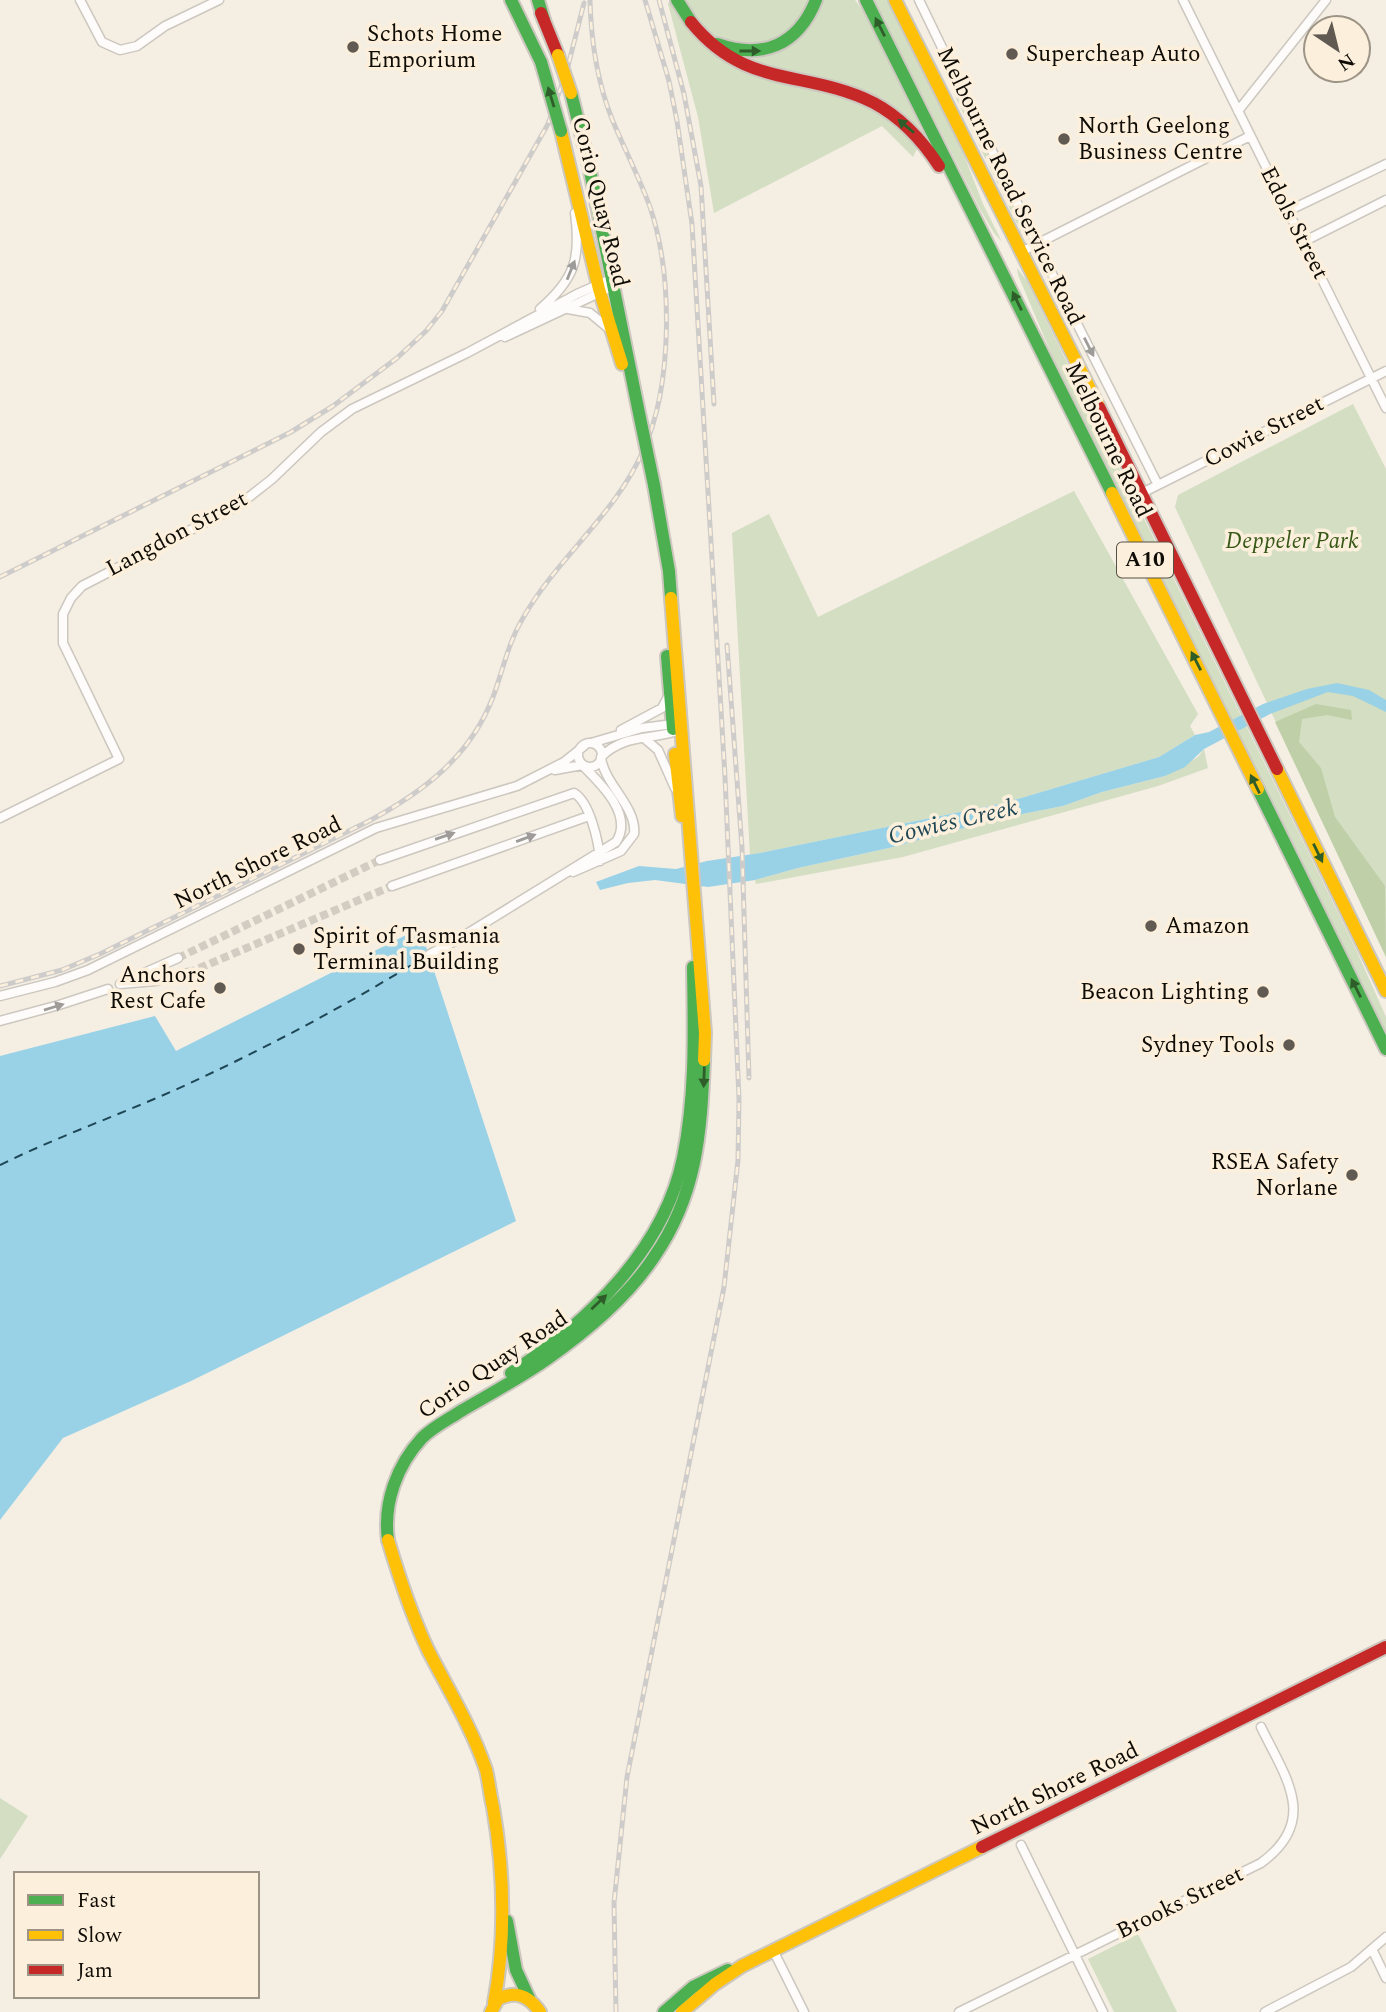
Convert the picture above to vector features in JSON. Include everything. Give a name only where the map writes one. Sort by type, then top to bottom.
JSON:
[{"type":"main road","name":"Corio Quay Road","points":[[511,0],[541,62],[605,285],[640,418],[654,485],[669,571],[678,798],[689,853]]},
{"type":"main road","name":"Corio Quay Road","points":[[536,0],[571,93],[588,160],[610,330],[640,418]]},
{"type":"main road","points":[[677,0],[707,44],[735,62],[861,97],[894,116],[927,147],[976,219]]},
{"type":"main road","points":[[691,23],[709,39],[729,49],[762,51],[783,43],[800,31],[812,13],[816,0]]},
{"type":"main road","name":"Melbourne Road","points":[[866,0],[1386,1049]]},
{"type":"main road","name":"Melbourne Road","points":[[895,0],[929,63],[1142,493],[1384,988],[1386,1001]]},
{"type":"main road","points":[[907,0],[929,63]]},
{"type":"main road","points":[[998,264],[1021,252]]},
{"type":"main road","name":"Corio Quay Road","points":[[492,2007],[500,1971],[502,1896],[498,1836],[486,1771],[466,1722],[396,1589],[384,1558],[379,1514],[382,1496],[396,1459],[411,1439],[431,1421],[517,1369],[580,1319],[619,1283],[657,1243],[685,1198],[695,1163],[704,1097],[704,1022],[677,727],[668,694],[659,509]]},
{"type":"main road","name":"North Shore Road","points":[[682,2012],[715,1984],[742,1966],[1386,1647]]},
{"type":"main road","name":"Corio Quay Road","points":[[502,1896],[516,1970],[529,1998],[540,2012]]},
{"type":"main road","name":"North Shore Road","points":[[664,2012],[702,1980],[742,1966]]},
{"type":"main road","points":[[492,2007],[502,1996],[512,1993],[529,1998]]},
{"type":"street","points":[[80,0],[97,36],[107,46],[120,50],[137,46],[165,26],[219,0]]},
{"type":"street","name":"Melbourne Road Service Road","points":[[919,0],[1158,485]]},
{"type":"street","name":"Edols Street","points":[[1183,0],[1386,408]]},
{"type":"street","points":[[1238,111],[1326,0]]},
{"type":"street","points":[[1021,252],[1250,136]]},
{"type":"street","points":[[1288,211],[1386,164]]},
{"type":"street","points":[[526,323],[563,288],[573,268],[577,233],[570,166]]},
{"type":"street","points":[[1303,242],[1386,200]]},
{"type":"street","name":"Langdon Street","points":[[526,323],[565,309],[605,285]]},
{"type":"street","name":"Langdon Street","points":[[0,818],[119,759],[63,643],[62,622],[66,606],[76,592],[89,581],[239,505],[343,415],[605,285]]},
{"type":"street","points":[[565,309],[590,313],[610,330]]},
{"type":"street","name":"Cowie Street","points":[[1142,493],[1386,371]]},
{"type":"street","name":"North Shore Road","points":[[539,776],[587,745],[662,708],[666,704],[668,694]]},
{"type":"street","name":"North Shore Road","points":[[608,736],[677,727]]},
{"type":"street","name":"North Shore Road","points":[[0,996],[55,982],[100,965],[376,828],[513,787],[565,767],[592,765],[618,743],[677,727]]},
{"type":"street","points":[[643,738],[660,753],[678,798]]},
{"type":"street","points":[[429,954],[457,940],[554,880],[624,848],[634,831],[628,812],[606,773],[600,748],[587,745],[578,757],[582,766],[608,796],[621,822],[618,840],[600,857]]},
{"type":"street","points":[[380,860],[573,793],[579,796],[595,829],[600,857]]},
{"type":"street","points":[[392,886],[589,816]]},
{"type":"street","points":[[178,958],[120,984],[156,981],[188,973]]},
{"type":"street","points":[[0,1021],[108,989]]},
{"type":"street","name":"Brooks Street","points":[[959,2012],[1261,1863],[1273,1854],[1284,1840],[1292,1821],[1293,1793],[1261,1727]]},
{"type":"street","points":[[1021,1845],[1103,2012]]},
{"type":"street","points":[[1265,2012],[1332,1979],[1373,1951],[1386,1937]]},
{"type":"street","points":[[773,1950],[804,2012]]},
{"type":"street","points":[[1373,1951],[1386,1978]]},
{"type":"green space","points":[[670,0],[855,0],[869,19],[924,135],[913,157],[882,126],[714,213],[698,117],[668,4]]},
{"type":"green space","points":[[874,0],[887,0],[962,150],[983,204],[1002,242],[980,209]]},
{"type":"green space","points":[[960,93],[1019,213],[1017,216],[1025,231],[1021,232],[955,96]]},
{"type":"green space","points":[[1017,268],[1027,281],[1355,947],[1386,1017],[1386,1034],[1051,353]]},
{"type":"green space","name":"Deppeler Park","points":[[1353,404],[1386,469],[1386,957],[1175,507],[1178,495]]},
{"type":"green space","points":[[1074,491],[1198,714],[1190,726],[1195,735],[1159,757],[1004,803],[750,855],[732,533],[769,514],[818,617]]},
{"type":"green space","points":[[1316,704],[1351,710],[1352,720],[1327,715],[1302,719],[1299,742],[1321,768],[1335,817],[1385,886],[1386,957],[1275,722]]},
{"type":"green space","points":[[1204,749],[1208,768],[1158,786],[903,857],[756,884],[755,880],[798,868],[889,848],[1002,818],[1063,806],[1102,792],[1165,776],[1198,757]]},
{"type":"green space","points":[[0,1798],[28,1816],[0,1859]]},
{"type":"green space","points":[[1138,1934],[1177,2012],[1114,2012],[1088,1959]]},
{"type":"water","name":"Cowies Creek","points":[[1337,683],[1369,690],[1386,700],[1386,712],[1353,696],[1328,692],[1270,714],[1204,749],[1185,767],[1165,776],[1102,792],[1063,806],[1002,818],[755,880],[708,887],[655,880],[600,890],[596,882],[639,866],[676,869],[1004,803],[1159,757],[1195,735],[1209,732],[1263,704],[1307,689]]},
{"type":"water","points":[[420,928],[516,1221],[191,1381],[63,1438],[0,1520],[0,1056],[155,1016],[176,1051]]},
{"type":"ferry route","points":[[0,1165],[247,1056],[338,1008],[426,956]]},
{"type":"tunnel","points":[[178,958],[380,860]]},
{"type":"tunnel","points":[[188,973],[392,886]]},
{"type":"railway","points":[[0,986],[62,970],[100,954],[369,821],[426,785],[443,771],[472,738],[493,697],[523,618],[631,474],[653,424],[660,395],[666,297],[658,234],[650,207],[602,90],[593,46],[590,0]]},
{"type":"railway","points":[[616,2012],[614,1903],[627,1777],[724,1287],[738,1160],[739,1099],[725,777],[692,224],[669,81],[645,0]]},
{"type":"railway","points":[[659,0],[684,94],[701,186],[714,404]]},
{"type":"railway","points":[[0,577],[291,432],[333,406],[397,358],[426,331],[442,311],[548,124],[567,70],[584,3]]},
{"type":"railway","points":[[727,645],[742,848],[749,1078]]},
{"type":"traffic: fast","points":[[511,0],[541,62]]},
{"type":"traffic: fast","points":[[538,0],[544,20]]},
{"type":"traffic: fast","points":[[677,0],[691,22]]},
{"type":"traffic: fast","points":[[717,44],[749,50],[777,45],[799,28],[816,0]]},
{"type":"traffic: fast","points":[[866,0],[1112,493]]},
{"type":"traffic: fast","points":[[541,62],[561,131]]},
{"type":"traffic: fast","points":[[571,93],[588,161],[640,418]]},
{"type":"traffic: fast","points":[[640,418],[654,485]]},
{"type":"traffic: fast","points":[[654,485],[671,598]]},
{"type":"traffic: fast","points":[[667,656],[673,729]]},
{"type":"traffic: fast","points":[[1258,789],[1386,1049]]},
{"type":"traffic: fast","points":[[511,1373],[567,1331],[618,1281],[659,1223],[673,1192],[683,1158],[690,1111],[693,967]]},
{"type":"traffic: fast","points":[[388,1540],[388,1512],[394,1485],[405,1460],[422,1438],[441,1423],[537,1366],[577,1337],[619,1300],[654,1257],[680,1210],[688,1187],[698,1138],[704,1060]]},
{"type":"traffic: fast","points":[[507,1921],[516,1970],[529,1998]]},
{"type":"traffic: fast","points":[[664,2012],[693,1987],[728,1970]]},
{"type":"traffic: slow","points":[[895,0],[1099,407]]},
{"type":"traffic: slow","points":[[558,55],[571,93]]},
{"type":"traffic: slow","points":[[561,131],[599,289],[622,364]]},
{"type":"traffic: slow","points":[[1112,493],[1258,789]]},
{"type":"traffic: slow","points":[[671,598],[705,1033],[704,1060]]},
{"type":"traffic: slow","points":[[675,754],[682,816]]},
{"type":"traffic: slow","points":[[1277,769],[1386,991]]},
{"type":"traffic: slow","points":[[388,1540],[422,1636],[467,1724],[486,1770],[497,1831],[502,1905],[494,2003]]},
{"type":"traffic: slow","points":[[682,2012],[715,1984],[742,1966],[982,1847]]},
{"type":"traffic: slow","points":[[491,2012],[498,1999],[511,1995],[527,1998],[540,2012]]},
{"type":"traffic: jam","points":[[541,13],[558,55]]},
{"type":"traffic: jam","points":[[691,22],[712,44],[733,59],[755,69],[849,93],[874,103],[911,130],[939,166]]},
{"type":"traffic: jam","points":[[1099,407],[1277,769]]},
{"type":"traffic: jam","points":[[982,1847],[1386,1647]]},
{"type":"place","name":"Schots Home Emporium","points":[[353,47]]},
{"type":"place","name":"Supercheap Auto","points":[[1012,54]]},
{"type":"place","name":"North Geelong Business Centre","points":[[1064,139]]},
{"type":"place","name":"Amazon","points":[[1151,926]]},
{"type":"place","name":"Spirit of Tasmania Terminal Building","points":[[299,949]]},
{"type":"place","name":"Anchors Rest Cafe","points":[[220,988]]},
{"type":"place","name":"Beacon Lighting","points":[[1263,992]]},
{"type":"place","name":"Sydney Tools","points":[[1289,1045]]},
{"type":"place","name":"RSEA Safety Norlane","points":[[1352,1175]]}]
